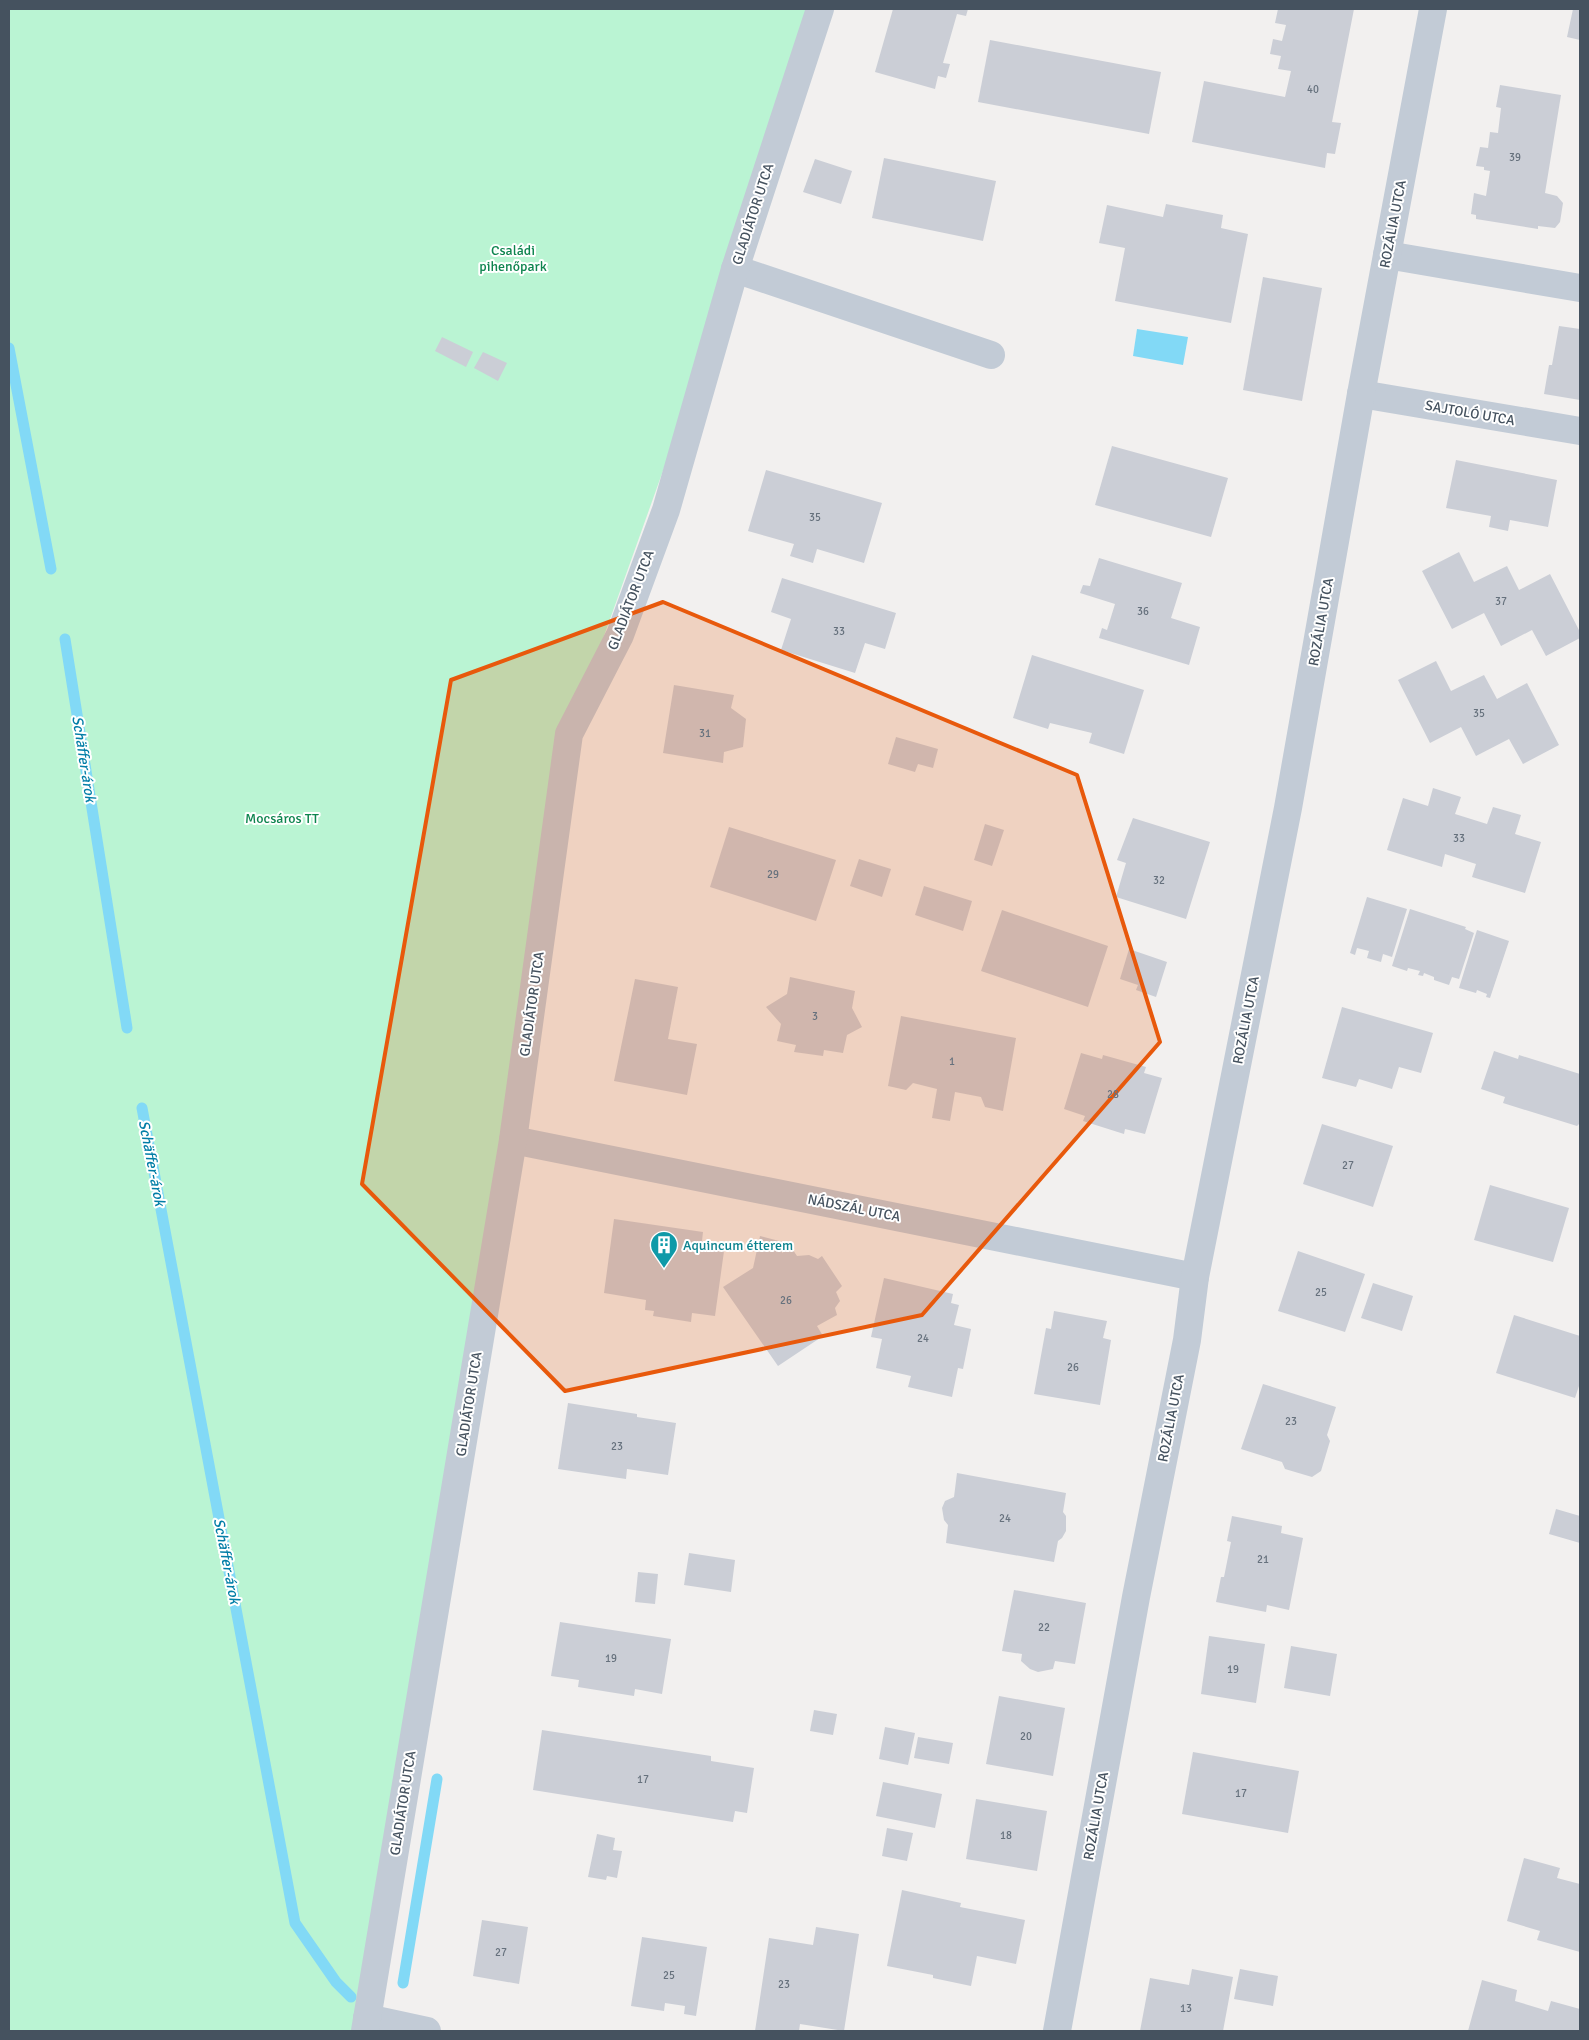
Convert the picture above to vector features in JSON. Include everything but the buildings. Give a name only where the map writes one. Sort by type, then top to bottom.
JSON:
[{"type":"street","name":"GLADIÁTOR UTCA","points":[[366,2025],[513,1140],[569,734],[620,635],[666,510],[735,269],[820,9]]},
{"type":"street","name":"ROZÁLIA UTCA","points":[[1057,2031],[1136,1597],[1187,1340],[1195,1277],[1288,808],[1360,394],[1433,9]]},
{"type":"street","points":[[1387,255],[1580,288]]},
{"type":"street","points":[[735,269],[991,355]]},
{"type":"street","name":"SAJTOLÓ UTCA","points":[[1360,394],[1580,431]]},
{"type":"street","name":"NÁDSZÁL UTCA","points":[[513,1140],[1195,1277]]},
{"type":"street","points":[[366,2025],[409,2026],[427,2031]]},
{"type":"highlighted area","points":[[663,602],[1077,775],[1160,1042],[922,1315],[565,1391],[362,1184],[451,680]]},
{"type":"green space","points":[[9,9],[818,9],[735,269],[569,734],[365,2031],[9,2031]]},
{"type":"water","points":[[1137,329],[1188,337],[1183,365],[1133,356]]},
{"type":"waterway","name":"Schäffer-árok","points":[[9,348],[51,569]]},
{"type":"waterway","name":"Schäffer-árok","points":[[65,639],[127,1028]]},
{"type":"waterway","name":"Schäffer-árok","points":[[142,1108],[295,1923],[336,1982],[351,1997]]},
{"type":"waterway","points":[[403,1983],[437,1779]]},
{"type":"place","name":"Aquincum étterem","points":[[664,1269]]},
{"type":"park label","name":"Családi pihenőpark","points":[[513,258]]},
{"type":"park label","name":"Mocsáros TT","points":[[282,818]]}]
